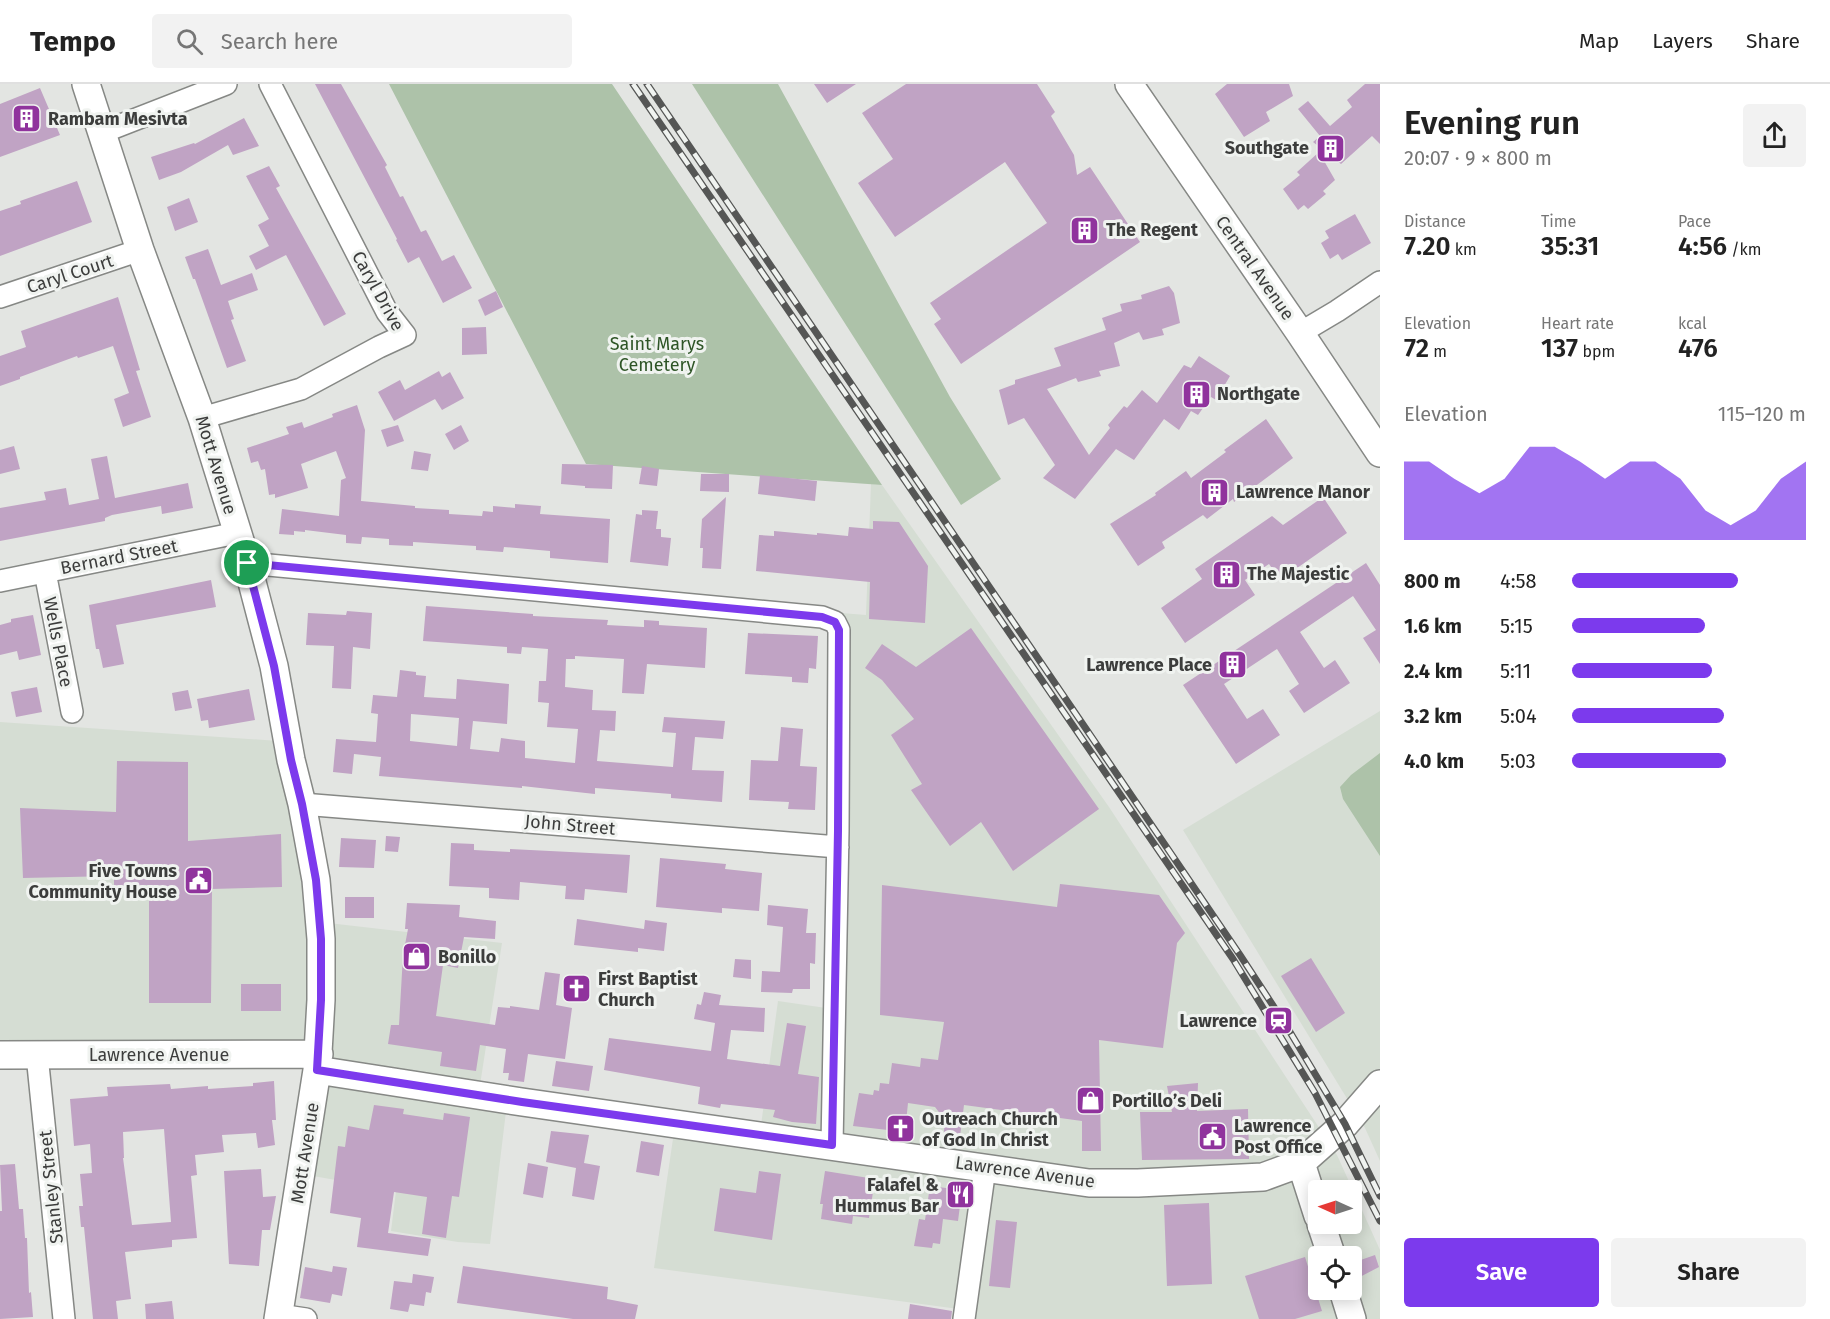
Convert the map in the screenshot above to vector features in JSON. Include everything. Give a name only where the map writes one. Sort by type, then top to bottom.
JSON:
[{"type":"street","name":"Mott Avenue","points":[[86,84],[140,250],[202,418],[247,563],[274,666],[316,880],[321,935],[318,1062],[278,1317]]},
{"type":"street","points":[[103,132],[226,84]]},
{"type":"street","name":"Caryl Drive","points":[[202,418],[301,389],[405,335],[387,312],[270,84]]},
{"type":"street","name":"Central Avenue","points":[[1129,84],[1380,453]]},
{"type":"street","name":"Caryl Court","points":[[0,297],[140,250]]},
{"type":"street","points":[[1300,333],[1380,282]]},
{"type":"street","name":"Bernard Street","points":[[0,581],[237,533]]},
{"type":"street","points":[[247,563],[822,617],[835,622],[839,630],[838,847],[832,1145]]},
{"type":"street","name":"Wells Place","points":[[45,573],[72,712]]},
{"type":"street","name":"John Street","points":[[302,804],[838,847]]},
{"type":"street","name":"Lawrence Avenue","points":[[0,1055],[318,1062],[522,1102],[1089,1183],[1263,1177],[1301,1163],[1345,1124],[1380,1084]]},
{"type":"street","name":"Stanley Street","points":[[37,1055],[64,1319]]},
{"type":"street","points":[[1301,1163],[1308,1185]]},
{"type":"street","points":[[964,1319],[986,1168]]},
{"type":"street","points":[[1345,1300],[1352,1319]]},
{"type":"street","points":[[278,1317],[306,1319]]},
{"type":"shaded area","points":[[871,484],[882,485],[1109,807],[1337,1155],[1348,1180],[1308,1180],[1308,1234],[1362,1234],[1362,1210],[1380,1250],[1380,1319],[966,1319],[966,1310],[654,1268],[674,1132],[758,1147],[778,1001],[833,1009],[841,613],[866,615]]},
{"type":"shaded area","points":[[1380,711],[1380,1161],[1365,1128],[1183,830]]},
{"type":"shaded area","points":[[0,722],[279,741],[311,921],[502,943],[478,1098],[507,1103],[490,1244],[458,1242],[391,1231],[397,1183],[375,1187],[302,1174],[309,1042],[0,1042]]},
{"type":"green space","name":"Saint Marys Cemetery","points":[[389,84],[612,84],[882,485],[586,464]]},
{"type":"green space","points":[[692,84],[778,84],[950,397],[1001,479],[961,505]]},
{"type":"green space","points":[[1380,753],[1380,856],[1343,799],[1340,787],[1351,775]]},
{"type":"building","points":[[315,84],[341,84],[387,165],[385,167],[400,197],[403,196],[421,232],[426,230],[442,261],[454,255],[472,288],[443,303],[419,257],[408,263]]},
{"type":"building","points":[[814,84],[856,84],[827,103]]},
{"type":"building","name":"The Regent","points":[[906,84],[1037,84],[1055,112],[1051,116],[1074,155],[1077,175],[1090,167],[1140,242],[961,364],[934,324],[941,319],[930,303],[1047,223],[1005,162],[895,237],[858,183],[893,159],[862,113]]},
{"type":"building","points":[[1227,84],[1289,84],[1293,96],[1266,112],[1270,121],[1244,137],[1215,94]]},
{"type":"building","name":"Southgate","points":[[1365,84],[1380,84],[1380,144],[1372,136],[1341,164],[1313,142],[1320,136],[1298,109],[1308,101],[1330,126],[1352,107],[1347,100]]},
{"type":"building","name":"Rambam Mesivta","points":[[40,88],[60,135],[0,157],[0,104]]},
{"type":"building","points":[[244,118],[259,146],[233,155],[228,145],[181,172],[159,180],[151,157],[195,144]]},
{"type":"building","points":[[1319,152],[1335,180],[1323,191],[1326,194],[1308,209],[1304,205],[1298,210],[1283,189],[1300,175],[1297,172]]},
{"type":"building","points":[[269,166],[280,186],[276,188],[346,314],[324,326],[286,255],[256,270],[249,256],[269,246],[258,225],[269,219],[246,176]]},
{"type":"building","points":[[77,181],[92,222],[0,256],[0,211],[21,204],[20,201]]},
{"type":"building","points":[[189,198],[198,222],[175,231],[167,207]]},
{"type":"building","points":[[1355,214],[1371,243],[1342,260],[1338,254],[1330,259],[1321,243],[1329,238],[1325,231]]},
{"type":"building","points":[[208,249],[221,285],[252,273],[258,290],[228,301],[234,319],[231,320],[246,361],[227,368],[185,257]]},
{"type":"building","name":"Northgate","points":[[1169,286],[1174,293],[1180,323],[1162,329],[1164,335],[1143,340],[1139,332],[1114,343],[1120,366],[1099,371],[1101,376],[1078,382],[1076,378],[1047,389],[1089,455],[1110,428],[1108,425],[1124,406],[1127,408],[1142,390],[1157,403],[1184,365],[1191,368],[1199,356],[1230,376],[1216,400],[1211,397],[1198,415],[1191,411],[1179,430],[1164,419],[1134,460],[1116,449],[1075,499],[1043,478],[1055,465],[1024,418],[1008,425],[999,390],[1015,384],[1015,380],[1061,366],[1054,348],[1106,330],[1102,318],[1122,311],[1120,304],[1142,299],[1141,295]]},
{"type":"building","points":[[496,291],[503,307],[485,316],[478,300]]},
{"type":"building","points":[[118,297],[140,370],[136,371],[151,417],[123,427],[114,399],[129,393],[113,346],[78,358],[77,356],[0,386],[0,356],[26,347],[21,331]]},
{"type":"building","points":[[486,327],[487,354],[462,355],[462,328]]},
{"type":"building","points":[[439,371],[442,377],[450,372],[464,398],[442,410],[435,399],[394,421],[378,392],[400,380],[405,390]]},
{"type":"building","points":[[357,405],[365,430],[361,501],[449,510],[449,514],[482,516],[483,511],[493,512],[493,506],[515,508],[515,504],[541,506],[540,514],[610,519],[608,563],[550,558],[550,551],[504,547],[503,552],[476,550],[476,546],[413,542],[413,546],[389,545],[389,539],[362,537],[361,544],[346,543],[346,535],[305,530],[305,532],[294,531],[294,535],[279,534],[282,509],[339,516],[341,480],[346,478],[336,451],[301,464],[308,488],[275,498],[275,494],[269,495],[265,469],[261,470],[258,461],[251,463],[247,448],[289,434],[286,427],[302,422],[304,428]]},
{"type":"building","name":"Lawrence Manor","points":[[1266,419],[1293,458],[1234,502],[1233,499],[1207,519],[1203,515],[1162,542],[1165,548],[1138,566],[1110,524],[1156,495],[1155,493],[1186,471],[1191,478]]},
{"type":"building","points":[[398,425],[404,441],[387,447],[381,430]]},
{"type":"building","points":[[461,425],[469,441],[454,450],[445,434]]},
{"type":"building","points":[[14,446],[20,469],[0,474],[0,450]]},
{"type":"building","points":[[414,451],[431,454],[428,471],[411,469]]},
{"type":"building","points":[[107,456],[115,498],[188,483],[193,508],[162,514],[161,506],[112,515],[105,518],[105,521],[0,541],[0,508],[46,500],[44,492],[66,488],[69,505],[99,499],[91,459]]},
{"type":"building","points":[[562,464],[613,465],[612,489],[561,484]]},
{"type":"building","points":[[642,466],[659,469],[657,486],[639,484]]},
{"type":"building","points":[[701,474],[729,474],[729,492],[700,491]]},
{"type":"building","points":[[760,475],[817,481],[815,501],[758,494]]},
{"type":"building","points":[[726,497],[721,569],[702,568],[703,548],[700,548],[702,519]]},
{"type":"building","name":"The Majestic","points":[[1323,497],[1347,533],[1280,580],[1269,564],[1245,580],[1255,595],[1185,643],[1161,608],[1202,579],[1195,569],[1272,516],[1283,525]]},
{"type":"building","points":[[642,510],[658,511],[656,529],[661,529],[661,537],[671,538],[668,566],[630,562],[636,514],[642,515]]},
{"type":"building","points":[[873,521],[899,522],[928,566],[925,623],[869,619],[870,582],[756,571],[759,535],[774,536],[774,531],[848,536],[849,527],[873,529]]},
{"type":"building","name":"Lawrence Place","points":[[1366,563],[1380,585],[1380,664],[1363,638],[1376,630],[1353,596],[1300,632],[1324,668],[1335,660],[1350,683],[1304,713],[1289,691],[1299,684],[1277,649],[1224,684],[1247,719],[1263,709],[1280,735],[1236,764],[1183,685]]},
{"type":"building","points":[[211,580],[216,607],[116,625],[124,664],[103,668],[99,649],[96,649],[89,605]]},
{"type":"building","points":[[426,606],[608,620],[607,625],[644,627],[644,620],[659,621],[659,625],[707,628],[705,668],[647,664],[644,694],[622,693],[624,659],[575,656],[575,659],[566,659],[565,687],[593,690],[592,710],[616,711],[615,731],[600,730],[597,761],[673,767],[676,733],[662,732],[664,717],[725,721],[723,739],[695,737],[692,770],[724,771],[722,802],[671,798],[671,794],[595,788],[595,794],[522,786],[522,788],[379,776],[381,757],[354,754],[352,774],[333,772],[336,739],[376,742],[378,714],[371,713],[373,695],[397,697],[400,670],[426,676],[424,697],[456,699],[457,679],[509,684],[507,724],[473,721],[470,749],[499,752],[501,738],[525,741],[525,758],[575,763],[578,729],[547,727],[549,703],[538,702],[539,681],[546,681],[548,649],[522,647],[521,654],[507,653],[507,647],[423,641]],"holes":[[[411,714],[459,718],[457,746],[410,741]]]},
{"type":"building","points":[[347,611],[372,613],[370,649],[353,647],[351,689],[332,688],[334,646],[306,645],[308,613],[346,615]]},
{"type":"building","points":[[33,615],[41,655],[19,660],[17,651],[0,655],[0,625],[11,622],[11,619]]},
{"type":"building","points":[[971,628],[1099,809],[1013,871],[981,822],[950,846],[911,790],[922,784],[891,735],[914,719],[882,680],[865,668],[882,644],[916,667]]},
{"type":"building","points":[[748,633],[818,636],[816,669],[809,668],[808,683],[792,682],[792,677],[745,674]]},
{"type":"building","points":[[37,687],[42,712],[16,717],[11,692]]},
{"type":"building","points":[[249,689],[255,720],[209,728],[208,720],[201,721],[197,699]]},
{"type":"building","points":[[188,690],[192,708],[175,711],[172,693]]},
{"type":"building","points":[[781,727],[803,729],[800,766],[817,767],[815,810],[788,809],[789,802],[749,800],[751,760],[778,761]]},
{"type":"building","name":"Five Towns Community House","points":[[117,761],[188,762],[188,841],[281,834],[282,887],[212,889],[211,1003],[149,1003],[149,885],[114,886],[114,876],[23,878],[20,808],[116,812]]},
{"type":"building","points":[[386,836],[400,837],[398,852],[385,851]]},
{"type":"building","points":[[341,838],[376,840],[374,868],[339,867]]},
{"type":"building","points":[[451,843],[474,844],[474,850],[510,852],[510,849],[630,855],[627,893],[585,889],[584,900],[565,899],[566,886],[520,882],[519,900],[489,898],[489,888],[449,886]]},
{"type":"building","points":[[660,858],[726,864],[725,869],[762,873],[759,911],[722,908],[722,913],[656,907]]},
{"type":"building","points":[[1060,884],[1159,895],[1185,933],[1177,943],[1163,1048],[1099,1040],[1101,1151],[1082,1151],[1082,1121],[964,1105],[959,1144],[943,1142],[945,1120],[935,1107],[908,1103],[905,1132],[853,1126],[859,1093],[873,1095],[874,1090],[879,1091],[880,1083],[889,1084],[892,1063],[920,1067],[921,1058],[938,1060],[944,1022],[880,1015],[882,885],[1057,907]]},
{"type":"building","points":[[345,897],[374,897],[374,918],[345,918]]},
{"type":"building","points":[[407,903],[460,905],[459,917],[496,921],[495,939],[464,937],[458,968],[443,965],[436,1016],[495,1025],[498,1007],[510,1008],[510,1006],[539,1010],[545,972],[560,974],[556,1005],[572,1008],[565,1059],[528,1054],[524,1082],[508,1080],[509,1073],[503,1073],[506,1049],[480,1045],[476,1071],[440,1066],[442,1052],[388,1044],[391,1025],[399,1025],[403,955],[408,929],[405,929]]},
{"type":"building","points":[[768,905],[808,909],[806,933],[816,933],[815,964],[810,963],[810,989],[793,989],[792,993],[761,992],[762,971],[780,972],[783,927],[767,925]]},
{"type":"building","points":[[577,919],[644,929],[645,920],[667,923],[664,951],[638,948],[638,952],[574,945]]},
{"type":"building","name":"Lawrence","points":[[1311,958],[1345,1013],[1316,1032],[1281,976]]},
{"type":"building","points":[[735,959],[751,960],[751,979],[733,977]]},
{"type":"building","points":[[241,984],[281,984],[281,1011],[241,1011]]},
{"type":"building","points":[[704,992],[721,995],[719,1005],[765,1008],[764,1032],[731,1030],[727,1059],[780,1066],[787,1023],[806,1026],[798,1074],[819,1077],[816,1124],[792,1122],[773,1117],[775,1110],[721,1104],[720,1108],[698,1104],[700,1087],[604,1070],[609,1038],[711,1051],[715,1023],[694,1019],[697,1004],[701,1005]]},
{"type":"building","points":[[556,1061],[593,1066],[589,1091],[552,1086]]},
{"type":"building","points":[[274,1081],[276,1120],[272,1120],[275,1145],[258,1148],[256,1133],[222,1135],[224,1152],[195,1155],[197,1175],[191,1176],[197,1238],[172,1240],[172,1247],[125,1252],[131,1299],[116,1301],[118,1319],[93,1319],[84,1227],[81,1227],[79,1206],[83,1206],[80,1174],[92,1173],[90,1144],[74,1146],[70,1099],[108,1096],[107,1087],[170,1084],[171,1089],[208,1086],[208,1089],[253,1086],[253,1083]],"holes":[[[164,1129],[171,1222],[132,1225],[123,1158],[123,1132]]]},
{"type":"building","name":"Lawrence Post Office","points":[[1198,1083],[1197,1111],[1248,1109],[1249,1159],[1142,1160],[1140,1112],[1172,1112],[1167,1086]]},
{"type":"building","points":[[374,1105],[404,1109],[403,1114],[443,1120],[444,1113],[470,1117],[459,1197],[452,1196],[446,1238],[422,1234],[427,1197],[394,1192],[388,1233],[431,1239],[428,1256],[357,1247],[361,1218],[330,1213],[338,1146],[345,1147],[348,1126],[369,1130]]},
{"type":"building","points":[[551,1131],[589,1135],[584,1163],[600,1166],[594,1200],[572,1196],[576,1168],[546,1162]]},
{"type":"building","points":[[641,1141],[664,1145],[659,1176],[636,1172]]},
{"type":"building","points":[[528,1163],[548,1167],[543,1198],[523,1194]]},
{"type":"building","points":[[15,1164],[19,1209],[23,1209],[25,1238],[27,1238],[29,1293],[31,1292],[33,1317],[0,1319],[0,1211],[2,1211],[0,1165]]},
{"type":"building","points":[[261,1169],[263,1197],[276,1196],[270,1230],[262,1230],[259,1266],[229,1264],[224,1171]]},
{"type":"building","points":[[759,1171],[781,1174],[772,1240],[714,1231],[720,1188],[756,1193]]},
{"type":"building","points":[[825,1171],[875,1179],[869,1218],[853,1216],[852,1224],[821,1219],[823,1204],[820,1204]]},
{"type":"building","points":[[930,1186],[962,1190],[958,1221],[943,1219],[940,1244],[933,1243],[932,1248],[914,1246],[919,1219],[925,1220]]},
{"type":"building","points":[[1209,1203],[1212,1284],[1167,1286],[1164,1205]]},
{"type":"building","points":[[996,1220],[1017,1222],[1010,1288],[989,1286]]},
{"type":"building","points":[[1375,1255],[1379,1267],[1362,1276],[1362,1260]]},
{"type":"building","points":[[1305,1257],[1308,1267],[1308,1300],[1319,1300],[1322,1311],[1295,1319],[1259,1319],[1245,1276]]},
{"type":"building","points":[[333,1266],[347,1268],[342,1296],[332,1294],[330,1303],[300,1298],[305,1267],[332,1272]]},
{"type":"building","points":[[463,1266],[608,1287],[607,1299],[638,1305],[635,1319],[573,1319],[457,1303]]},
{"type":"building","points":[[413,1274],[434,1277],[431,1293],[426,1292],[424,1306],[410,1304],[408,1312],[390,1309],[394,1281],[412,1283]]},
{"type":"building","points":[[172,1301],[174,1319],[146,1319],[145,1304]]},
{"type":"building","points":[[910,1304],[952,1311],[951,1319],[908,1319]]},
{"type":"railway","points":[[633,84],[1233,959],[1315,1093],[1380,1221]]},
{"type":"railway","points":[[647,84],[1240,955],[1287,1027],[1345,1124],[1380,1196]]},
{"type":"place","name":"Rambam Mesivta","points":[[27,119]]},
{"type":"place","name":"Southgate","points":[[1330,148]]},
{"type":"place","name":"The Regent","points":[[1085,230]]},
{"type":"place","name":"Northgate","points":[[1196,394]]},
{"type":"place","name":"Lawrence Manor","points":[[1215,492]]},
{"type":"place","name":"The Majestic","points":[[1226,574]]},
{"type":"place","name":"Lawrence Place","points":[[1233,665]]},
{"type":"place","name":"Five Towns Community House","points":[[198,881]]},
{"type":"place","name":"Bonillo","points":[[417,957]]},
{"type":"place","name":"First Baptist Church","points":[[577,989]]},
{"type":"place","name":"Lawrence","points":[[1278,1021]]},
{"type":"place","name":"Portillo’s Deli","points":[[1091,1101]]},
{"type":"place","name":"Outreach Church of God In Christ","points":[[901,1129]]},
{"type":"place","name":"Lawrence Post Office","points":[[1213,1136]]},
{"type":"place","name":"Falafel & Hummus Bar","points":[[960,1195]]},
{"type":"route","points":[[247,563],[822,617],[835,622],[839,630],[839,746],[832,1145],[522,1102],[317,1070],[321,1000],[321,939],[316,880],[274,666],[247,563]]}]
